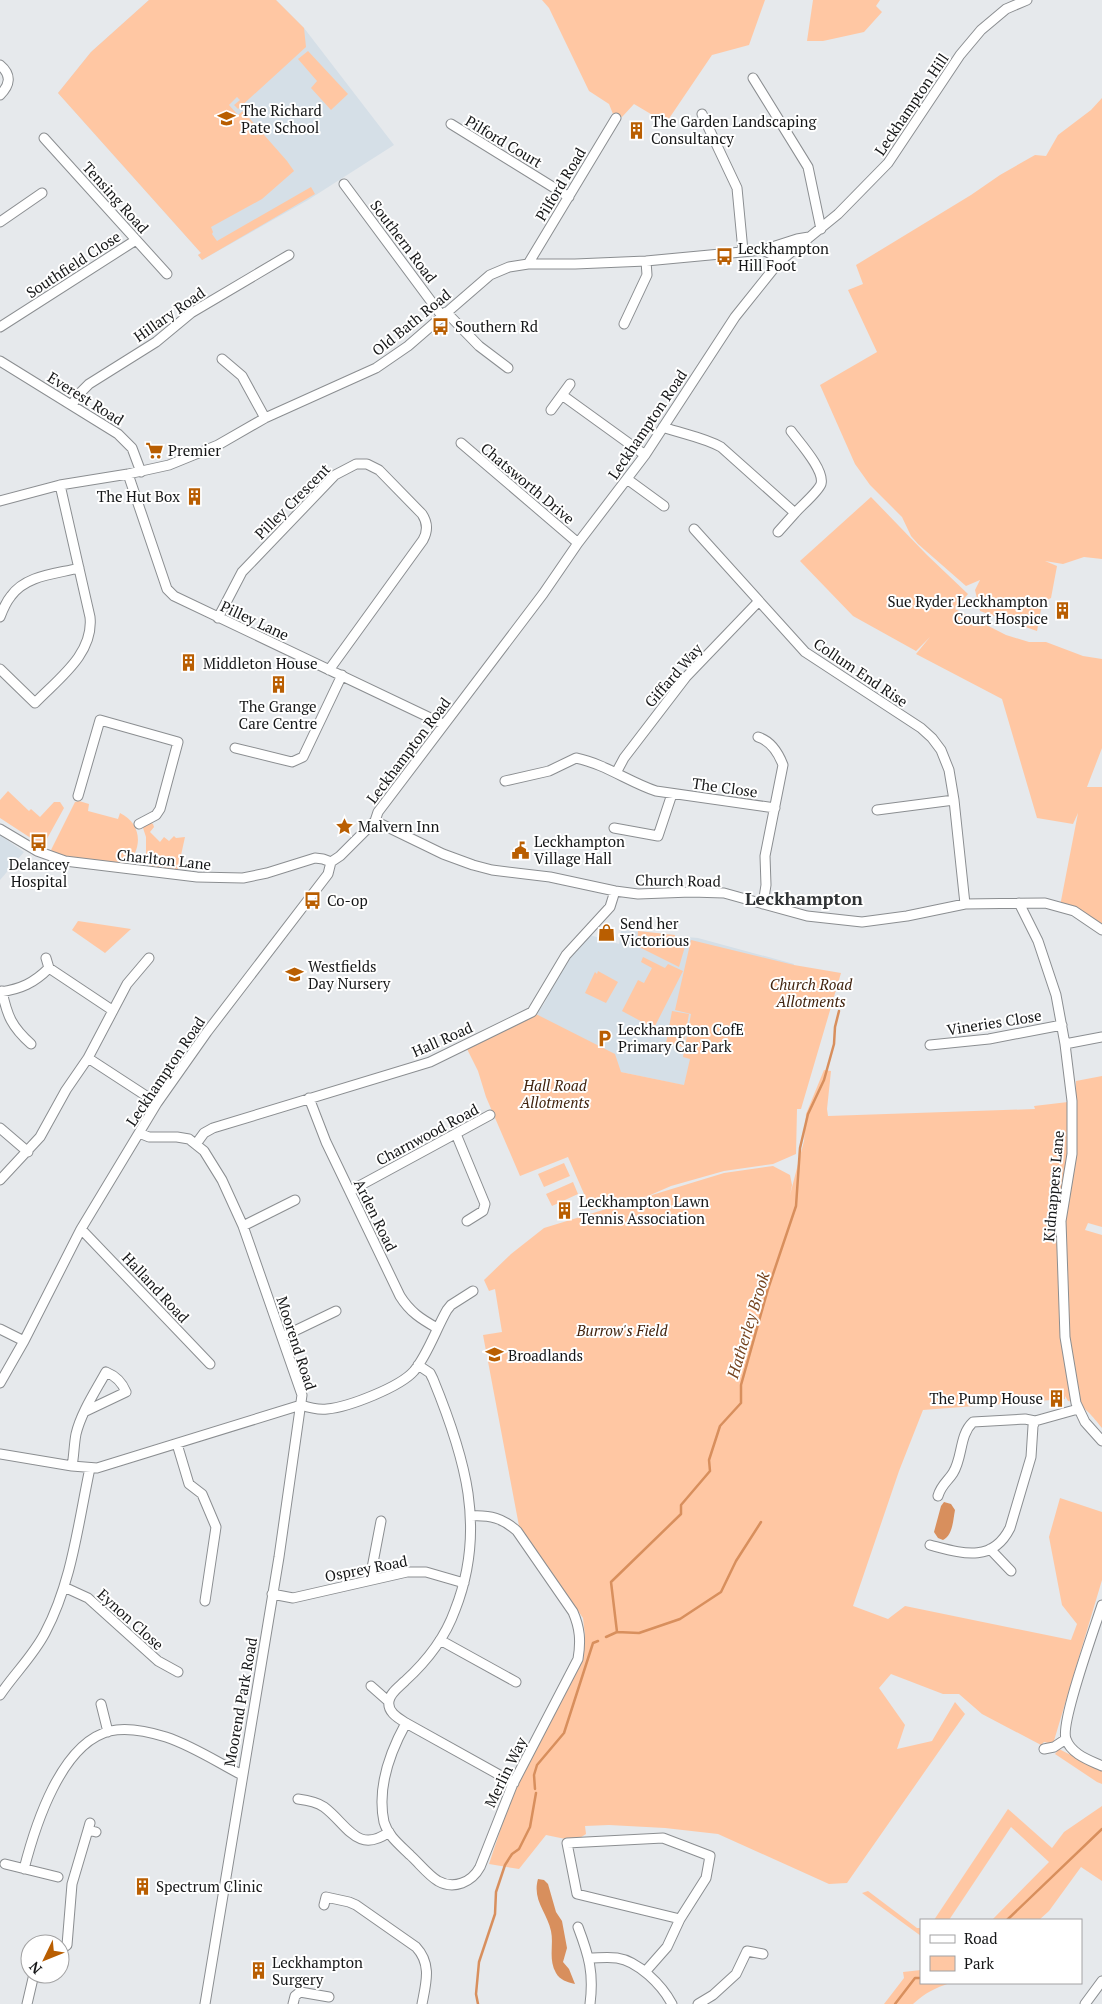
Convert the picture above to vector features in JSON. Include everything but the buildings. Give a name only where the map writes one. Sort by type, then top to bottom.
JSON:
[{"type":"street","name":"Leckhampton Hill","points":[[821,229],[855,199],[888,164],[960,55],[981,30],[1006,9],[1028,0]]},
{"type":"street","points":[[0,65],[5,69],[9,78],[8,85],[1,94]]},
{"type":"street","points":[[754,78],[808,168],[821,229]]},
{"type":"street","points":[[702,114],[737,188],[743,251]]},
{"type":"street","name":"Pilford Road","points":[[528,264],[616,118]]},
{"type":"street","name":"Pilford Court","points":[[451,124],[568,196]]},
{"type":"street","name":"Tensing Road","points":[[44,138],[167,274]]},
{"type":"street","name":"Southern Road","points":[[344,184],[444,314],[508,368]]},
{"type":"street","points":[[0,222],[42,194]]},
{"type":"street","name":"Leckhampton Road","points":[[0,1383],[24,1341],[81,1228],[157,1103],[206,1032],[328,874],[331,862],[340,856],[374,821],[378,812],[443,724],[544,594],[578,543],[645,455],[735,317],[779,262],[821,229]]},
{"type":"street","name":"Old Bath Road","points":[[0,501],[60,485],[141,472],[189,457],[218,445],[265,418],[376,368],[408,346],[490,275],[509,268],[528,264],[646,261],[763,250],[797,238],[810,237]]},
{"type":"street","name":"Southfield Close","points":[[0,327],[136,240]]},
{"type":"street","points":[[763,250],[771,254],[779,262]]},
{"type":"street","name":"Hillary Road","points":[[72,405],[89,384],[156,342],[192,313],[289,255]]},
{"type":"street","points":[[624,324],[647,275],[646,261]]},
{"type":"street","points":[[222,360],[242,376],[265,418]]},
{"type":"street","name":"Everest Road","points":[[0,361],[118,434],[136,454],[141,472]]},
{"type":"street","points":[[551,410],[570,384]]},
{"type":"street","points":[[562,395],[645,455]]},
{"type":"street","points":[[663,427],[706,440],[721,447],[795,513]]},
{"type":"street","points":[[778,532],[820,486],[821,477],[819,470],[791,431]]},
{"type":"street","name":"Chatsworth Drive","points":[[460,443],[578,543]]},
{"type":"street","name":"Pilley Crescent","points":[[218,618],[242,572],[335,475],[356,464],[371,466],[378,470],[422,514],[426,523],[426,532],[423,540],[329,670]]},
{"type":"street","name":"Pilley Lane","points":[[128,474],[167,589],[177,599],[443,724]]},
{"type":"street","points":[[627,479],[664,506]]},
{"type":"street","points":[[0,669],[34,704],[81,655],[87,644],[91,624],[60,485]]},
{"type":"street","name":"Collum End Rise","points":[[694,529],[805,652],[921,728],[932,738],[946,763],[954,800],[965,904]]},
{"type":"street","points":[[0,617],[10,597],[25,583],[37,578],[79,568]]},
{"type":"street","name":"Giffard Way","points":[[616,772],[624,758],[686,677],[759,601]]},
{"type":"street","points":[[235,748],[292,762],[303,757],[342,676]]},
{"type":"street","points":[[78,796],[100,720],[178,742],[160,809],[156,815],[139,824]]},
{"type":"street","name":"The Close","points":[[758,737],[766,739],[783,765],[765,856],[766,885],[763,904]]},
{"type":"street","name":"The Close","points":[[506,781],[548,771],[576,758],[616,772],[638,784],[672,794],[775,808]]},
{"type":"street","points":[[614,828],[658,836],[672,794]]},
{"type":"street","points":[[878,810],[954,800]]},
{"type":"street","name":"Church Road","points":[[374,821],[443,854],[473,865],[492,870],[550,877],[614,891],[638,894],[724,893],[807,916],[862,922],[908,916],[965,904],[1045,903],[1068,908],[1081,914],[1102,930]]},
{"type":"street","name":"Charlton Lane","points":[[0,829],[37,852],[65,861],[197,877],[243,878],[267,873],[315,858],[323,858],[331,862]]},
{"type":"street","name":"Hall Road","points":[[196,1144],[204,1133],[214,1128],[430,1062],[532,1012],[566,955],[610,907],[614,891]]},
{"type":"street","name":"Kidnappers Lane","points":[[1019,903],[1038,942],[1056,995],[1065,1044],[1072,1101],[1072,1154],[1061,1221],[1065,1337],[1078,1410],[1085,1422],[1102,1442]]},
{"type":"street","points":[[46,958],[49,968],[112,1010]]},
{"type":"street","points":[[0,1180],[40,1137],[66,1090],[88,1058],[127,984],[149,958]]},
{"type":"street","points":[[30,1044],[10,1020],[1,991],[19,989],[32,984],[49,968]]},
{"type":"street","name":"Vineries Close","points":[[930,1045],[989,1039],[1062,1025]]},
{"type":"street","points":[[1065,1044],[1102,1038]]},
{"type":"street","points":[[88,1058],[157,1103]]},
{"type":"street","name":"Arden Road","points":[[309,1098],[316,1120],[406,1306],[416,1316],[437,1328]]},
{"type":"street","name":"Charnwood Road","points":[[350,1191],[490,1115]]},
{"type":"street","points":[[0,1128],[28,1152]]},
{"type":"street","points":[[139,1133],[149,1137],[189,1139],[196,1144]]},
{"type":"street","points":[[456,1134],[485,1204],[483,1211],[467,1221]]},
{"type":"street","name":"Moorend Road","points":[[0,1454],[72,1466],[90,1468],[104,1466],[301,1405],[302,1395],[298,1380],[243,1226],[222,1180],[204,1151],[196,1144]]},
{"type":"street","points":[[243,1226],[295,1200]]},
{"type":"street","name":"Halland Road","points":[[81,1228],[210,1364]]},
{"type":"street","points":[[301,1405],[326,1410],[365,1398],[399,1383],[409,1376],[418,1365],[437,1328],[452,1305],[473,1291]]},
{"type":"street","points":[[282,1336],[336,1311]]},
{"type":"street","points":[[0,1329],[24,1341]]},
{"type":"street","points":[[418,1365],[430,1373],[453,1428],[464,1469],[472,1516],[471,1542],[464,1583],[455,1612],[440,1640],[425,1661],[391,1695],[388,1701],[389,1707],[392,1713],[406,1723],[514,1783]]},
{"type":"street","points":[[72,1466],[76,1432],[86,1411],[106,1372],[121,1382],[126,1392],[86,1411]]},
{"type":"street","name":"Moorend Park Road","points":[[205,2004],[301,1405]]},
{"type":"street","points":[[938,1496],[942,1485],[954,1471],[967,1429],[973,1422],[1035,1421],[1078,1410]]},
{"type":"street","points":[[930,1545],[964,1554],[978,1554],[990,1550],[1000,1542],[1010,1528],[1031,1457],[1035,1421]]},
{"type":"street","points":[[177,1444],[190,1484],[202,1494],[216,1528],[205,1601]]},
{"type":"street","points":[[0,1695],[44,1635],[64,1587],[90,1468]]},
{"type":"street","name":"Merlin Way","points":[[388,1832],[435,1879],[443,1883],[460,1884],[477,1872],[514,1783],[578,1658],[579,1625],[573,1612],[517,1531],[507,1523],[493,1517],[472,1516]]},
{"type":"street","points":[[374,1578],[372,1568],[381,1521]]},
{"type":"street","points":[[990,1550],[1010,1571]]},
{"type":"street","name":"Osprey Road","points":[[272,1594],[293,1598],[397,1573],[435,1574],[464,1583]]},
{"type":"street","name":"Eynon Close","points":[[64,1587],[88,1598],[158,1661],[178,1672]]},
{"type":"street","points":[[1102,1605],[1064,1726],[1066,1739],[1075,1752],[1102,1766]]},
{"type":"street","points":[[440,1640],[516,1682]]},
{"type":"street","points":[[372,1686],[388,1701]]},
{"type":"street","points":[[101,1704],[108,1732]]},
{"type":"street","points":[[297,1799],[324,1807],[359,1839],[372,1840],[388,1832],[383,1813],[385,1775],[392,1752],[406,1723]]},
{"type":"street","points":[[24,1869],[31,1844],[52,1792],[69,1760],[83,1746],[108,1732],[142,1732],[164,1737],[188,1746],[242,1775]]},
{"type":"street","points":[[1044,1749],[1054,1747],[1066,1739]]},
{"type":"street","points":[[68,1934],[72,1884],[92,1828]]},
{"type":"street","points":[[646,1972],[668,1946],[680,1919],[706,1878],[710,1856],[663,1838],[566,1844],[577,1894],[680,1919]]},
{"type":"street","points":[[5,1864],[58,1877]]},
{"type":"street","points":[[326,1897],[341,1899],[356,1906],[407,1939],[420,1951],[425,1961],[427,1972],[422,2004]]},
{"type":"street","points":[[578,1927],[589,1958],[593,1984],[590,2004]]},
{"type":"street","points":[[698,2004],[712,1995],[736,1974],[747,1950],[763,1954]]},
{"type":"street","points":[[589,1958],[618,1958],[646,1972],[665,1991],[672,2004]]},
{"type":"street","points":[[1085,2004],[1102,1981]]},
{"type":"street","points":[[27,2004],[32,1984]]},
{"type":"street","points":[[293,2004],[295,1996],[300,1992],[329,1997]]},
{"type":"shaded area","name":"The Richard Pate School","points":[[149,0],[276,0],[304,28],[394,145],[308,200],[202,260],[198,255],[201,253],[58,93],[91,52]]},
{"type":"shaded area","points":[[0,835],[24,852],[0,880]]},
{"type":"shaded area","points":[[621,930],[675,935],[675,941],[686,943],[686,937],[698,938],[794,964],[763,1102],[621,1072],[536,1014],[544,1004],[564,963],[590,935],[619,944]]},
{"type":"shaded area","points":[[944,1502],[951,1504],[955,1510],[951,1531],[943,1540],[938,1538],[934,1532],[941,1506]]},
{"type":"shaded area","points":[[538,1879],[544,1880],[548,1884],[556,1912],[562,1921],[567,1948],[563,1962],[569,1969],[575,1984],[562,1979],[552,1963],[551,1931],[538,1900]]},
{"type":"green space","name":"The Richard Pate School","points":[[149,0],[276,0],[304,28],[306,47],[238,109],[234,105],[240,100],[237,97],[229,105],[238,115],[243,111],[294,171],[262,199],[211,227],[212,234],[217,241],[311,187],[315,194],[202,260],[198,255],[201,253],[58,93],[91,52]]},
{"type":"green space","points":[[542,0],[765,0],[749,45],[712,55],[666,123],[634,104],[622,117],[613,114],[609,104],[589,91],[549,8]]},
{"type":"green space","points":[[813,0],[880,0],[876,6],[882,12],[864,32],[823,41],[807,41]]},
{"type":"green space","points":[[308,51],[348,94],[331,110],[311,88],[317,81],[298,59]]},
{"type":"green space","points":[[1102,98],[1102,559],[1084,557],[1063,564],[1045,561],[1057,566],[1051,598],[1043,599],[1037,631],[980,611],[975,590],[980,580],[966,586],[918,544],[911,536],[902,517],[870,485],[855,464],[820,385],[877,352],[848,290],[863,284],[856,265],[971,195],[1000,175],[1035,155],[1046,156],[1058,135],[1091,110]]},
{"type":"green space","points":[[871,497],[968,594],[955,609],[1006,635],[1029,642],[1046,642],[1083,656],[1102,659],[1102,748],[1087,787],[1102,787],[1102,930],[1060,906],[1078,813],[1073,824],[1037,818],[1002,699],[916,654],[930,637],[916,651],[853,616],[800,561]]},
{"type":"green space","points":[[8,791],[29,811],[31,809],[40,817],[54,802],[60,802],[64,808],[43,846],[0,818],[0,800]]},
{"type":"green space","points":[[79,801],[89,804],[88,811],[118,819],[120,813],[133,824],[138,838],[137,846],[131,860],[125,866],[64,859],[51,850],[75,802]]},
{"type":"green space","points":[[148,821],[154,827],[150,832],[160,842],[164,837],[169,841],[174,836],[176,838],[185,837],[178,869],[149,866],[149,860],[146,860],[146,837],[143,828]]},
{"type":"green space","points":[[78,921],[131,929],[105,953],[72,930]]},
{"type":"green space","points":[[638,931],[675,935],[675,941],[686,943],[679,967],[637,946]]},
{"type":"green space","name":"Hall Road Allotments","points":[[691,940],[794,965],[841,973],[801,1109],[797,1109],[796,1154],[773,1164],[724,1171],[671,1186],[648,1196],[591,1210],[568,1157],[520,1176],[486,1097],[478,1071],[465,1045],[532,1012],[615,1054],[621,1072],[684,1085],[690,1059],[683,1057],[691,1014],[675,1010]]},
{"type":"green space","points":[[643,957],[665,968],[668,964],[683,971],[655,1026],[648,1025],[622,1011],[638,980],[644,983],[652,968],[641,962]]},
{"type":"green space","points":[[598,971],[618,982],[606,1003],[585,993],[595,972],[597,974]]},
{"type":"green space","points":[[672,1011],[689,1014],[683,1047],[666,1043]]},
{"type":"green space","name":"Burrow's Field","points":[[824,1070],[831,1071],[828,1116],[1035,1109],[1034,1106],[1068,1102],[1075,1105],[1076,1081],[1102,1076],[1102,1227],[1088,1223],[1085,1230],[1102,1235],[1102,1428],[1087,1411],[1068,1401],[1065,1396],[1065,1399],[923,1410],[899,1471],[853,1606],[888,1619],[905,1606],[1071,1640],[1077,1624],[1062,1605],[1049,1537],[1060,1498],[1102,1512],[1102,1580],[1053,1744],[1044,1742],[1041,1745],[982,1714],[959,1694],[943,1694],[891,1674],[879,1688],[905,1725],[897,1749],[932,1741],[955,1702],[965,1714],[847,1883],[829,1884],[718,1834],[665,1828],[609,1825],[585,1826],[586,1834],[575,1841],[546,1835],[519,1869],[489,1864],[513,1792],[540,1736],[544,1734],[585,1636],[583,1618],[519,1526],[483,1335],[502,1332],[495,1289],[489,1291],[484,1280],[511,1254],[544,1228],[724,1173],[773,1166],[790,1175],[792,1185],[790,1195],[804,1141],[806,1114]]},
{"type":"green space","points":[[564,1163],[570,1176],[544,1187],[538,1174]]},
{"type":"green space","points":[[573,1182],[578,1194],[552,1206],[546,1194]]},
{"type":"green space","points":[[1059,1749],[1102,1771],[1102,1784],[1055,1754]]},
{"type":"green space","points":[[1102,1806],[1102,1881],[1081,1867],[1049,1911],[1040,1919],[993,1919],[1049,1862],[1011,1827],[950,1919],[935,1919],[1008,1809],[1052,1848],[1064,1832]]},
{"type":"green space","points":[[868,1891],[917,1928],[920,1928],[920,1935],[862,1893]]},
{"type":"green space","points":[[920,1970],[920,1984],[948,1984],[930,1991],[913,2004],[884,2004],[904,1978],[903,1972]]},
{"type":"waterway","name":"Hatherley Brook","points":[[606,1637],[617,1632],[611,1582],[681,1514],[681,1505],[710,1471],[709,1460],[720,1426],[741,1403],[741,1385],[768,1289],[796,1206],[800,1148],[808,1114],[824,1080],[834,1044],[835,1027],[839,1011]]},
{"type":"waterway","points":[[617,1632],[639,1633],[680,1619],[721,1592],[736,1561],[761,1522]]},
{"type":"waterway","name":"Hatherley Brook","points":[[535,1789],[534,1775],[537,1765],[564,1733],[593,1643],[598,1641]]},
{"type":"waterway","name":"Hatherley Brook","points":[[478,2004],[476,1994],[479,1962],[495,1914],[496,1892],[505,1865],[512,1854],[519,1849],[530,1827],[536,1793]]},
{"type":"waterway","name":"Hatherley Brook","points":[[1008,1919],[1102,1829]]},
{"type":"waterway","name":"Hatherley Brook","points":[[895,2004],[915,1978],[920,1978]]},
{"type":"place","name":"The Richard Pate School","points":[[227,119]]},
{"type":"place","name":"The Garden Landscaping Consultancy","points":[[637,130]]},
{"type":"place","name":"Leckhampton Hill Foot","points":[[724,257]]},
{"type":"place","name":"Southern Rd","points":[[441,326]]},
{"type":"place","name":"Premier","points":[[154,450]]},
{"type":"place","name":"The Hut Box","points":[[194,496]]},
{"type":"place","name":"Sue Ryder Leckhampton Court Hospice","points":[[1062,610]]},
{"type":"place","name":"Middleton House","points":[[189,663]]},
{"type":"place","name":"The Grange Care Centre","points":[[278,685]]},
{"type":"place","name":"Malvern Inn","points":[[344,826]]},
{"type":"place","name":"Delancey Hospital","points":[[39,843]]},
{"type":"place","name":"Leckhampton Village Hall","points":[[520,850]]},
{"type":"place","name":"Co-op","points":[[313,900]]},
{"type":"place","name":"Send her Victorious","points":[[606,932]]},
{"type":"place","name":"Westfields Day Nursery","points":[[294,975]]},
{"type":"place","name":"Leckhampton CofE Primary Car Park","points":[[604,1038]]},
{"type":"place","name":"Leckhampton Lawn Tennis Association","points":[[565,1210]]},
{"type":"place","name":"Broadlands","points":[[494,1355]]},
{"type":"place","name":"The Pump House","points":[[1057,1398]]},
{"type":"place","name":"Spectrum Clinic","points":[[142,1886]]},
{"type":"place","name":"Leckhampton Surgery","points":[[258,1971]]},
{"type":"district","name":"Leckhampton","points":[[804,898]]},
{"type":"park label","name":"Church Road Allotments","points":[[811,992]]}]
